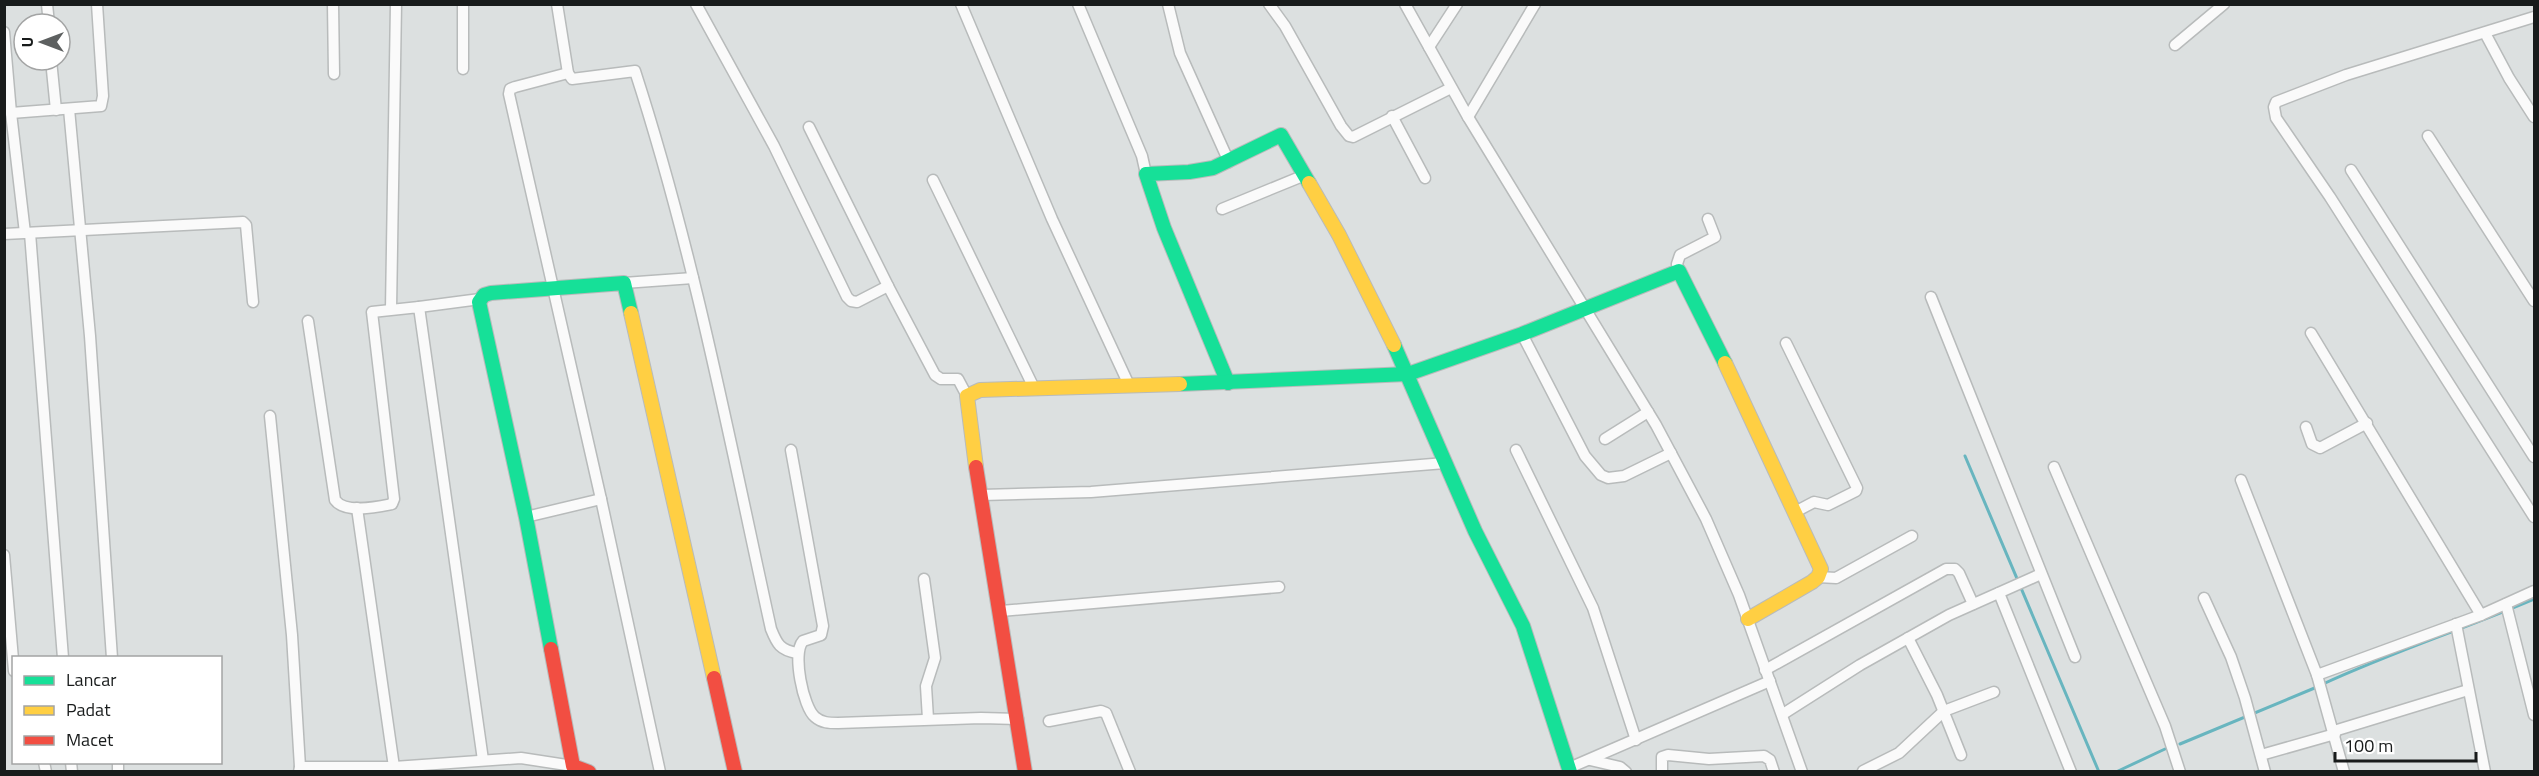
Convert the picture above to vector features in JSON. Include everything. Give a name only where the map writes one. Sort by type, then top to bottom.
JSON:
[{"type":"street","points":[[11,113],[98,108],[102,104],[97,4]]},
{"type":"street","points":[[333,4],[334,74]]},
{"type":"street","points":[[391,309],[396,4]]},
{"type":"street","points":[[463,4],[463,69]]},
{"type":"street","points":[[557,4],[568,73],[572,79],[634,70],[671,192],[693,278],[771,629],[778,646],[785,651],[797,653]]},
{"type":"street","points":[[696,4],[774,146],[847,297],[857,302],[888,286]]},
{"type":"street","points":[[961,4],[1052,219],[1129,385]]},
{"type":"street","points":[[1078,4],[1142,156],[1164,228],[1228,383]]},
{"type":"street","points":[[1168,4],[1180,53],[1229,162]]},
{"type":"street","points":[[1269,4],[1285,26],[1346,135],[1353,137],[1451,88]]},
{"type":"street","points":[[1405,4],[1468,117],[1671,453],[1725,561],[1802,771]]},
{"type":"street","points":[[1429,47],[1457,4]]},
{"type":"street","points":[[1468,117],[1535,4]]},
{"type":"street","points":[[2175,45],[2224,4]]},
{"type":"street","points":[[2535,17],[2346,75],[2276,102],[2274,110],[2535,517]]},
{"type":"street","points":[[4,32],[11,113],[28,233],[63,656]]},
{"type":"street","points":[[2485,33],[2509,78],[2535,117]]},
{"type":"street","points":[[52,72],[56,110]]},
{"type":"street","points":[[568,73],[514,87],[509,94],[660,771]]},
{"type":"street","points":[[69,109],[81,230],[112,656]]},
{"type":"street","points":[[1392,116],[1425,178]]},
{"type":"street","points":[[809,127],[935,375],[941,379],[958,379],[968,396],[967,409],[1026,771]]},
{"type":"street","points":[[1146,174],[1199,171],[1229,162],[1281,135],[1339,235],[1408,374],[1475,531],[1503,582],[1522,626],[1570,770],[1770,681]]},
{"type":"street","points":[[2428,136],[2535,301]]},
{"type":"street","points":[[2351,170],[2535,457]]},
{"type":"street","points":[[1222,209],[1305,175]]},
{"type":"street","points":[[933,180],[1034,388]]},
{"type":"street","points":[[1708,219],[1715,237],[1680,255],[1677,264],[1679,271],[1712,334],[1821,565],[1818,578]]},
{"type":"street","points":[[4,234],[243,222],[246,225],[253,302]]},
{"type":"street","points":[[968,396],[980,390],[1228,383],[1408,374],[1522,334],[1679,271]]},
{"type":"street","points":[[308,321],[334,500],[338,505],[357,508],[390,505],[394,501],[372,314],[374,311],[480,299],[490,293],[693,278]]},
{"type":"street","points":[[624,283],[735,771]]},
{"type":"street","points":[[1931,297],[2075,657]]},
{"type":"street","points":[[480,299],[479,308],[526,517],[573,766]]},
{"type":"street","points":[[419,307],[483,760]]},
{"type":"street","points":[[2312,333],[2481,615]]},
{"type":"street","points":[[1522,334],[1585,456],[1601,475],[1608,478],[1624,476],[1671,453]]},
{"type":"street","points":[[1786,343],[1857,488],[1856,491],[1828,505],[1814,502],[1795,512]]},
{"type":"street","points":[[1605,439],[1648,412]]},
{"type":"street","points":[[270,416],[292,635],[299,769],[394,767],[483,760],[535,759],[589,771]]},
{"type":"street","points":[[2306,427],[2312,444],[2320,448],[2367,423]]},
{"type":"street","points":[[791,450],[824,630],[818,637],[801,643],[797,653],[806,704],[818,720],[838,723],[928,719],[1018,719]]},
{"type":"street","points":[[1516,450],[1593,608],[1636,740]]},
{"type":"street","points":[[982,495],[1091,492],[1445,463]]},
{"type":"street","points":[[2054,467],[2156,705],[2180,771]]},
{"type":"street","points":[[2241,480],[2317,675],[2344,771]]},
{"type":"street","points":[[526,517],[601,500]]},
{"type":"street","points":[[357,508],[394,767]]},
{"type":"street","points":[[1748,619],[1818,578],[1836,578],[1912,536]]},
{"type":"street","points":[[4,555],[13,656]]},
{"type":"street","points":[[1765,670],[1946,569],[1955,569],[1959,573],[1973,604]]},
{"type":"street","points":[[1783,714],[1860,665],[1908,638],[1973,604],[2041,574]]},
{"type":"street","points":[[924,579],[935,658],[926,686],[928,719]]},
{"type":"street","points":[[1001,611],[1279,587]]},
{"type":"street","points":[[2317,675],[2481,615],[2535,591]]},
{"type":"street","points":[[1999,593],[2071,771]]},
{"type":"street","points":[[2204,598],[2231,657],[2265,771]]},
{"type":"street","points":[[2506,603],[2535,715]]},
{"type":"street","points":[[2456,624],[2485,771]]},
{"type":"street","points":[[1908,638],[1944,711],[1962,755]]},
{"type":"street","points":[[2260,755],[2468,690]]},
{"type":"street","points":[[1863,771],[1899,753],[1944,711],[1994,692]]},
{"type":"street","points":[[1049,721],[1101,711],[1106,713],[1130,771]]},
{"type":"street","points":[[1662,771],[1662,757],[1668,755],[1709,759],[1764,756],[1770,760],[1774,771]]},
{"type":"street","points":[[1590,760],[1620,767],[1626,771]]},
{"type":"waterway","points":[[1965,456],[2099,772]]},
{"type":"waterway","points":[[2323,684],[2375,661],[2534,599]]},
{"type":"waterway","points":[[2180,744],[2317,687]]},
{"type":"waterway","points":[[2116,772],[2165,749]]},
{"type":"traffic: fast","points":[[1228,383],[1164,228],[1146,174],[1189,172],[1213,168],[1281,135],[1309,183]]},
{"type":"traffic: fast","points":[[1180,384],[1408,374],[1522,334],[1679,271],[1725,363]]},
{"type":"traffic: fast","points":[[551,649],[526,517],[479,302],[484,295],[491,293],[624,283],[631,313]]},
{"type":"traffic: fast","points":[[1394,345],[1475,531],[1523,626],[1570,772]]},
{"type":"traffic: slow","points":[[1309,183],[1339,235],[1394,345]]},
{"type":"traffic: slow","points":[[631,313],[714,678]]},
{"type":"traffic: slow","points":[[1725,363],[1821,569],[1818,577],[1812,582],[1748,619]]},
{"type":"traffic: slow","points":[[976,467],[967,396],[980,390],[1180,384]]},
{"type":"traffic: jam","points":[[976,467],[1025,772]]},
{"type":"traffic: jam","points":[[551,649],[573,766],[589,772]]},
{"type":"traffic: jam","points":[[714,678],[735,772]]}]
